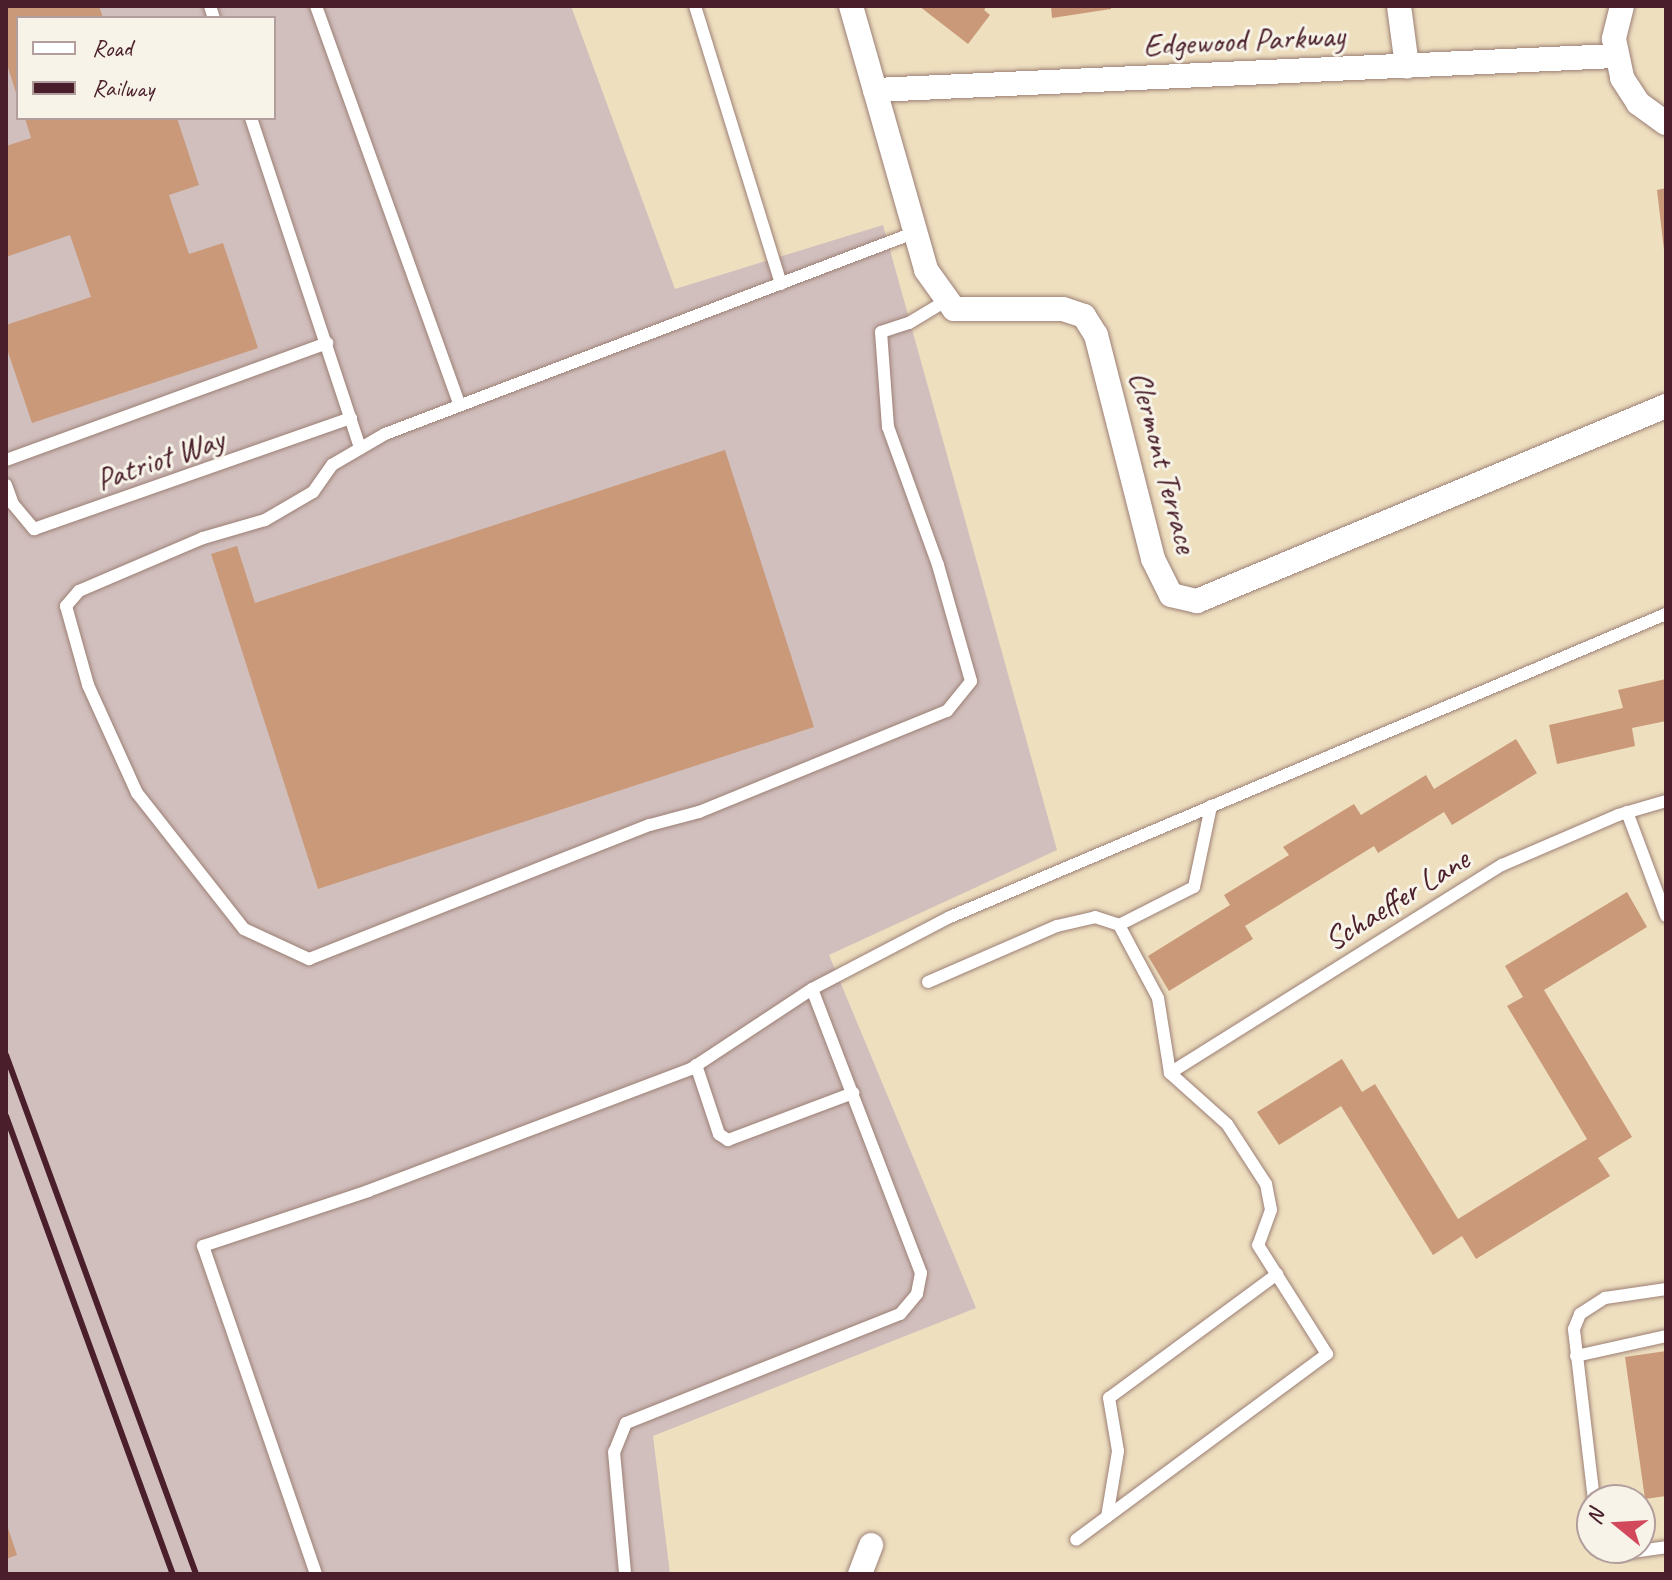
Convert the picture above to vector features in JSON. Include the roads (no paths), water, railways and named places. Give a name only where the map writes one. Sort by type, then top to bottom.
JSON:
[{"type":"street","points":[[851,6],[926,270],[944,302]]},
{"type":"street","points":[[1399,6],[1407,66]]},
{"type":"street","points":[[1622,6],[1616,56],[1638,103],[1666,123]]},
{"type":"street","name":"Edgewood Parkway","points":[[875,90],[1616,56]]},
{"type":"street","name":"Clermont Terrace","points":[[944,302],[954,309],[1063,309],[1084,316],[1096,335],[1153,559],[1171,595],[1197,601],[1666,406]]},
{"type":"street","points":[[860,1574],[871,1545]]},
{"type":"lane","points":[[316,6],[459,404]]},
{"type":"lane","points":[[695,6],[781,284]]},
{"type":"lane","points":[[252,120],[360,448]]},
{"type":"lane","points":[[916,232],[459,404],[360,448],[332,465],[313,492],[265,520],[203,538],[79,591],[66,606],[88,685],[137,793],[244,929],[309,959],[650,825],[699,812],[947,711],[971,681],[938,565],[888,427],[881,332],[909,323],[944,302]]},
{"type":"lane","points":[[6,460],[327,343]]},
{"type":"lane","name":"Patriot Way","points":[[6,485],[13,504],[34,529],[351,418]]},
{"type":"lane","points":[[316,1574],[203,1246],[368,1191],[696,1065],[812,989],[950,917],[1666,614]]},
{"type":"lane","name":"Schaeffer Lane","points":[[1170,1073],[1502,865],[1627,812],[1666,801]]},
{"type":"lane","points":[[1119,925],[1194,887],[1211,806]]},
{"type":"lane","points":[[1627,812],[1666,916]]},
{"type":"lane","points":[[928,982],[1057,926],[1095,917],[1119,925],[1158,998],[1170,1073],[1227,1124],[1266,1184],[1271,1210],[1258,1245],[1327,1354],[1076,1540]]},
{"type":"lane","points":[[625,1574],[614,1452],[626,1423],[900,1314],[917,1294],[921,1273],[812,989]]},
{"type":"lane","points":[[696,1065],[719,1134],[728,1140],[853,1093]]},
{"type":"lane","points":[[1107,1517],[1118,1451],[1109,1398],[1277,1274]]},
{"type":"lane","points":[[1592,1484],[1574,1329],[1580,1314],[1605,1298],[1666,1289]]},
{"type":"lane","points":[[1576,1356],[1666,1336]]},
{"type":"railway","points":[[6,1055],[196,1574]]},
{"type":"railway","points":[[6,1116],[173,1574]]}]
